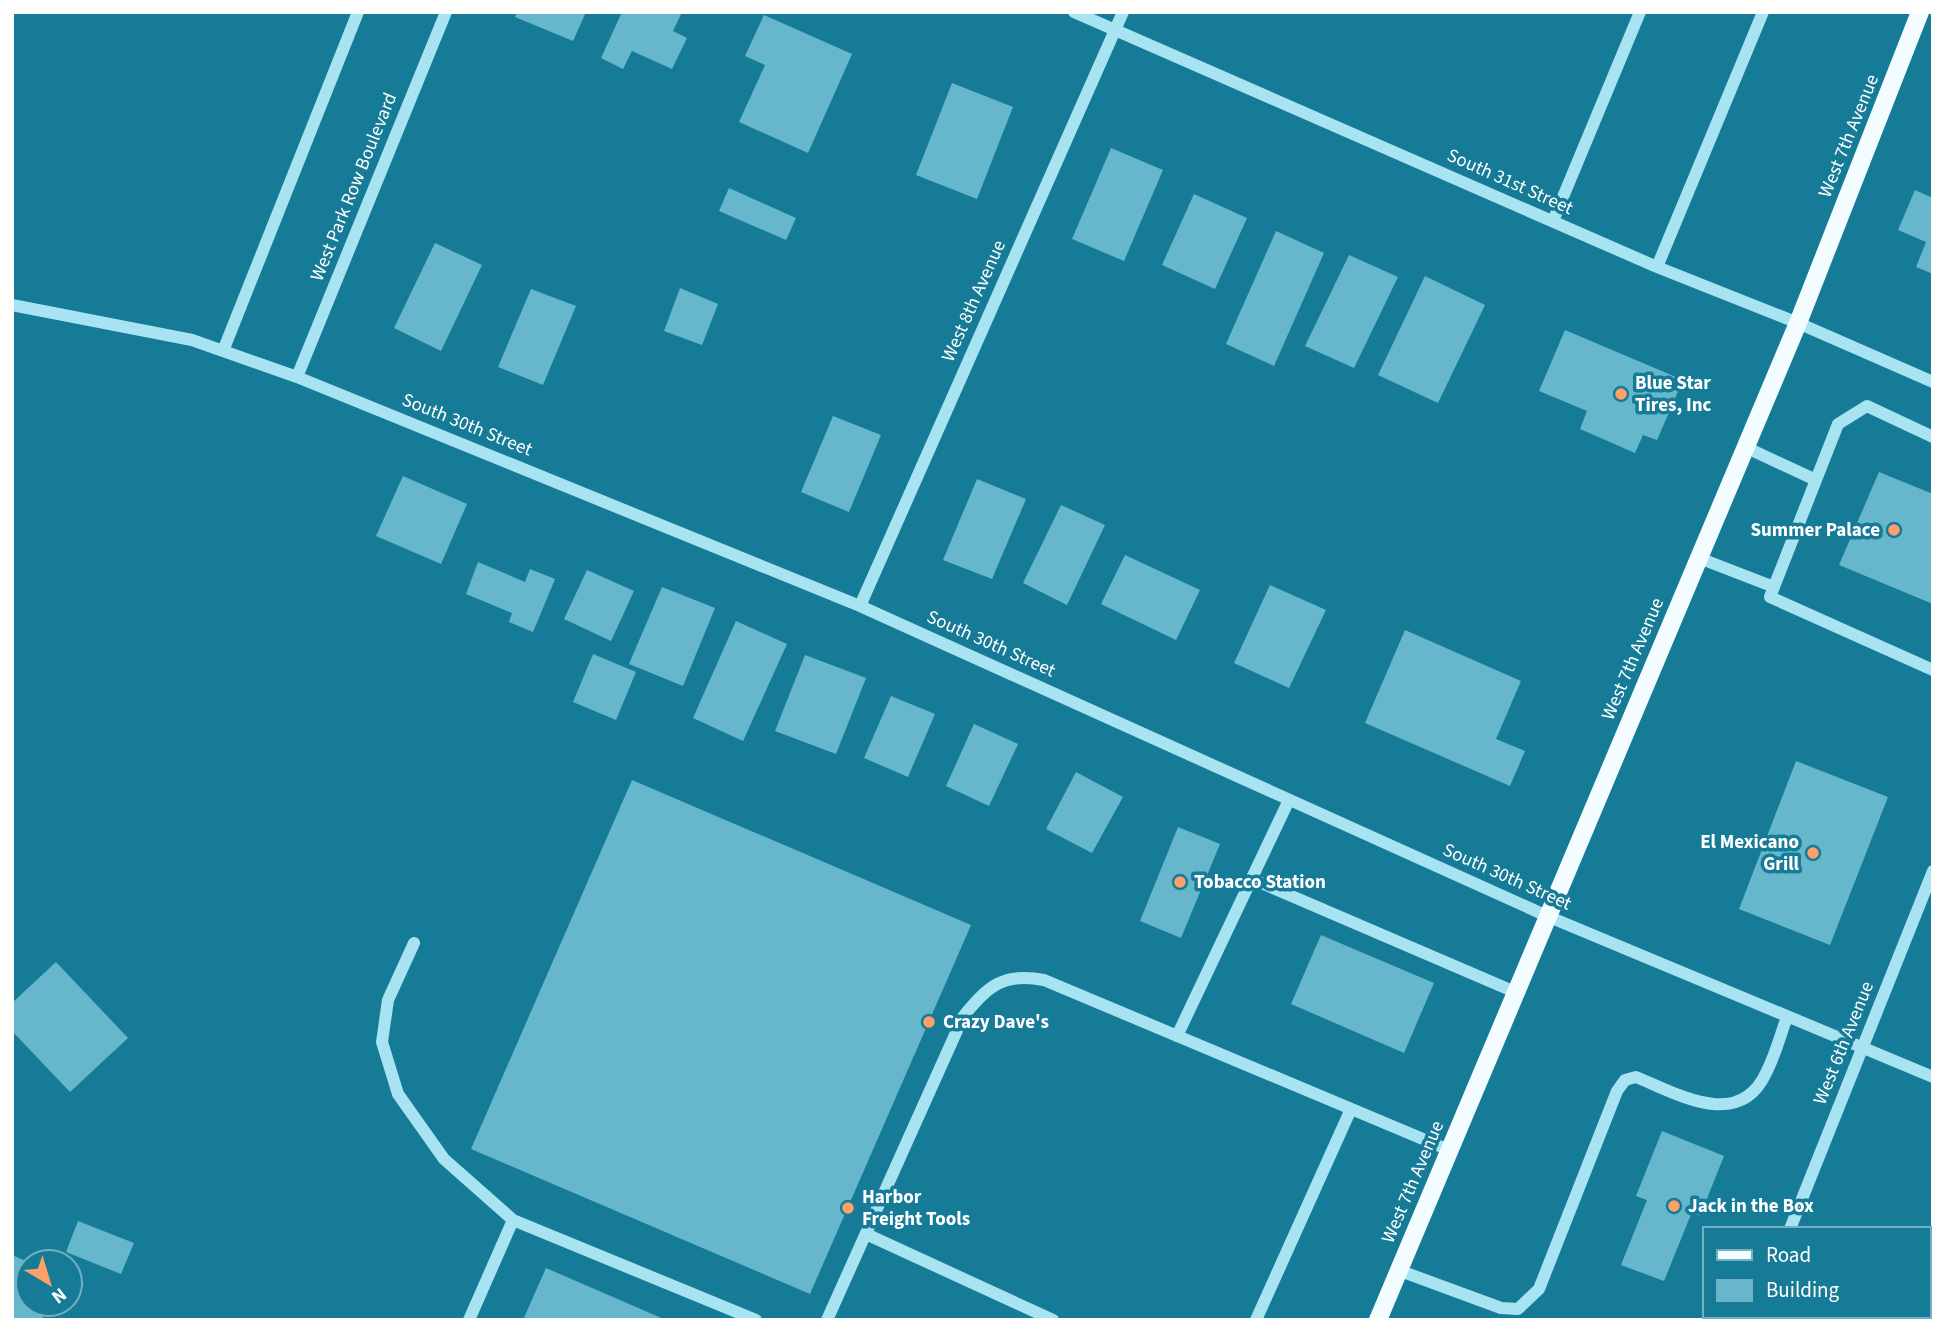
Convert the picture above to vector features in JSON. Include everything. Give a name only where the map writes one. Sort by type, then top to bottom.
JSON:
[{"type":"main road","name":"West 7th Avenue","points":[[1378,1320],[1798,323],[1920,12]]},
{"type":"street","points":[[223,351],[358,12]]},
{"type":"street","name":"West Park Row Boulevard","points":[[297,377],[446,12]]},
{"type":"street","name":"South 31st Street","points":[[1074,12],[1657,267],[1798,323],[1933,382]]},
{"type":"street","name":"West 8th Avenue","points":[[860,606],[1123,12]]},
{"type":"street","points":[[1553,221],[1640,12]]},
{"type":"street","points":[[1657,267],[1763,12]]},
{"type":"street","name":"South 30th Street","points":[[12,305],[141,328],[223,351],[297,377],[860,606],[1546,916],[1933,1077]]},
{"type":"street","points":[[1933,437],[1867,406],[1838,424],[1770,597],[1933,670]]},
{"type":"street","points":[[1745,447],[1816,480]]},
{"type":"street","points":[[1699,558],[1774,587]]},
{"type":"street","points":[[1177,1036],[1289,800]]},
{"type":"street","name":"West 6th Avenue","points":[[1791,1227],[1933,871]]},
{"type":"street","points":[[1252,879],[1515,992]]},
{"type":"street","points":[[414,943],[388,1000],[383,1042],[398,1094],[444,1159],[513,1220],[756,1320]]},
{"type":"street","points":[[827,1320],[963,1017],[979,997],[1020,975],[1044,980],[1449,1150]]},
{"type":"street","points":[[1398,1270],[1501,1308],[1518,1309],[1539,1289],[1607,1115],[1625,1080],[1636,1077],[1705,1104],[1723,1107],[1740,1101],[1765,1076],[1787,1017]]},
{"type":"street","points":[[1256,1320],[1351,1109]]},
{"type":"street","points":[[469,1320],[513,1220]]},
{"type":"street","points":[[866,1234],[1053,1320]]},
{"type":"building","points":[[517,12],[586,12],[573,41],[515,17]]},
{"type":"building","points":[[622,12],[682,12],[673,31],[687,38],[672,69],[632,51],[623,69],[601,58]]},
{"type":"building","points":[[764,15],[852,54],[808,153],[739,122],[765,65],[745,56]]},
{"type":"building","points":[[952,83],[1013,107],[977,199],[916,175]]},
{"type":"building","points":[[1111,148],[1163,170],[1124,261],[1072,239]]},
{"type":"building","points":[[729,188],[796,218],[786,240],[719,211]]},
{"type":"building","points":[[1915,190],[1933,198],[1933,274],[1916,267],[1926,242],[1898,230]]},
{"type":"building","points":[[1194,194],[1247,218],[1215,289],[1162,265]]},
{"type":"building","points":[[1276,231],[1324,253],[1274,366],[1226,344]]},
{"type":"building","points":[[435,243],[482,265],[441,351],[394,328]]},
{"type":"building","points":[[1349,255],[1398,277],[1354,368],[1305,346]]},
{"type":"building","points":[[1425,276],[1485,305],[1438,403],[1378,375]]},
{"type":"building","points":[[680,288],[718,304],[702,345],[664,331]]},
{"type":"building","points":[[531,289],[576,306],[543,385],[498,367]]},
{"type":"building","points":[[1565,330],[1683,380],[1657,440],[1643,435],[1635,453],[1580,429],[1587,411],[1539,391]]},
{"type":"building","points":[[833,416],[881,435],[849,512],[801,492]]},
{"type":"building","name":"Summer Palace","points":[[1879,472],[1933,494],[1933,604],[1839,565]]},
{"type":"building","points":[[403,476],[467,504],[441,564],[376,536]]},
{"type":"building","points":[[977,479],[1026,499],[992,579],[943,560]]},
{"type":"building","points":[[1061,505],[1105,525],[1067,605],[1023,583]]},
{"type":"building","points":[[1125,555],[1200,590],[1176,640],[1101,604]]},
{"type":"building","points":[[478,562],[525,582],[530,569],[555,579],[533,632],[509,622],[512,613],[466,594]]},
{"type":"building","points":[[587,570],[634,591],[611,641],[564,619]]},
{"type":"building","points":[[1270,585],[1326,610],[1289,688],[1234,663]]},
{"type":"building","points":[[662,587],[715,608],[683,686],[629,664]]},
{"type":"building","points":[[736,621],[787,644],[743,741],[693,718]]},
{"type":"building","points":[[1405,630],[1521,681],[1496,739],[1525,751],[1510,786],[1365,723]]},
{"type":"building","points":[[593,654],[636,672],[616,720],[573,702]]},
{"type":"building","points":[[805,655],[866,678],[836,754],[775,731]]},
{"type":"building","points":[[891,696],[935,714],[908,777],[864,758]]},
{"type":"building","points":[[974,724],[1018,744],[989,806],[946,786]]},
{"type":"building","name":"El Mexicano Grill","points":[[1796,761],[1888,797],[1830,945],[1739,909]]},
{"type":"building","points":[[1076,772],[1123,797],[1092,853],[1046,829]]},
{"type":"building","points":[[632,780],[971,925],[810,1294],[471,1149]]},
{"type":"building","name":"Tobacco Station","points":[[1178,827],[1220,844],[1181,938],[1140,921]]},
{"type":"building","points":[[1321,935],[1434,983],[1404,1053],[1291,1004]]},
{"type":"building","points":[[56,962],[128,1038],[70,1092],[12,1031],[12,1003]]},
{"type":"building","name":"Jack in the Box","points":[[1662,1131],[1724,1156],[1700,1216],[1692,1212],[1664,1281],[1621,1265],[1647,1200],[1636,1196]]},
{"type":"building","points":[[78,1221],[134,1243],[121,1274],[84,1259],[84,1248],[68,1248]]},
{"type":"building","points":[[12,1255],[14,1318],[43,1318],[12,1320]]},
{"type":"building","points":[[546,1268],[666,1320],[523,1320]]},
{"type":"place","name":"Blue Star Tires, Inc","points":[[1621,394]]},
{"type":"place","name":"Summer Palace","points":[[1894,530]]},
{"type":"place","name":"El Mexicano Grill","points":[[1813,853]]},
{"type":"place","name":"Tobacco Station","points":[[1180,882]]},
{"type":"place","name":"Crazy Dave's","points":[[929,1022]]},
{"type":"place","name":"Jack in the Box","points":[[1674,1206]]},
{"type":"place","name":"Harbor Freight Tools","points":[[848,1208]]}]
